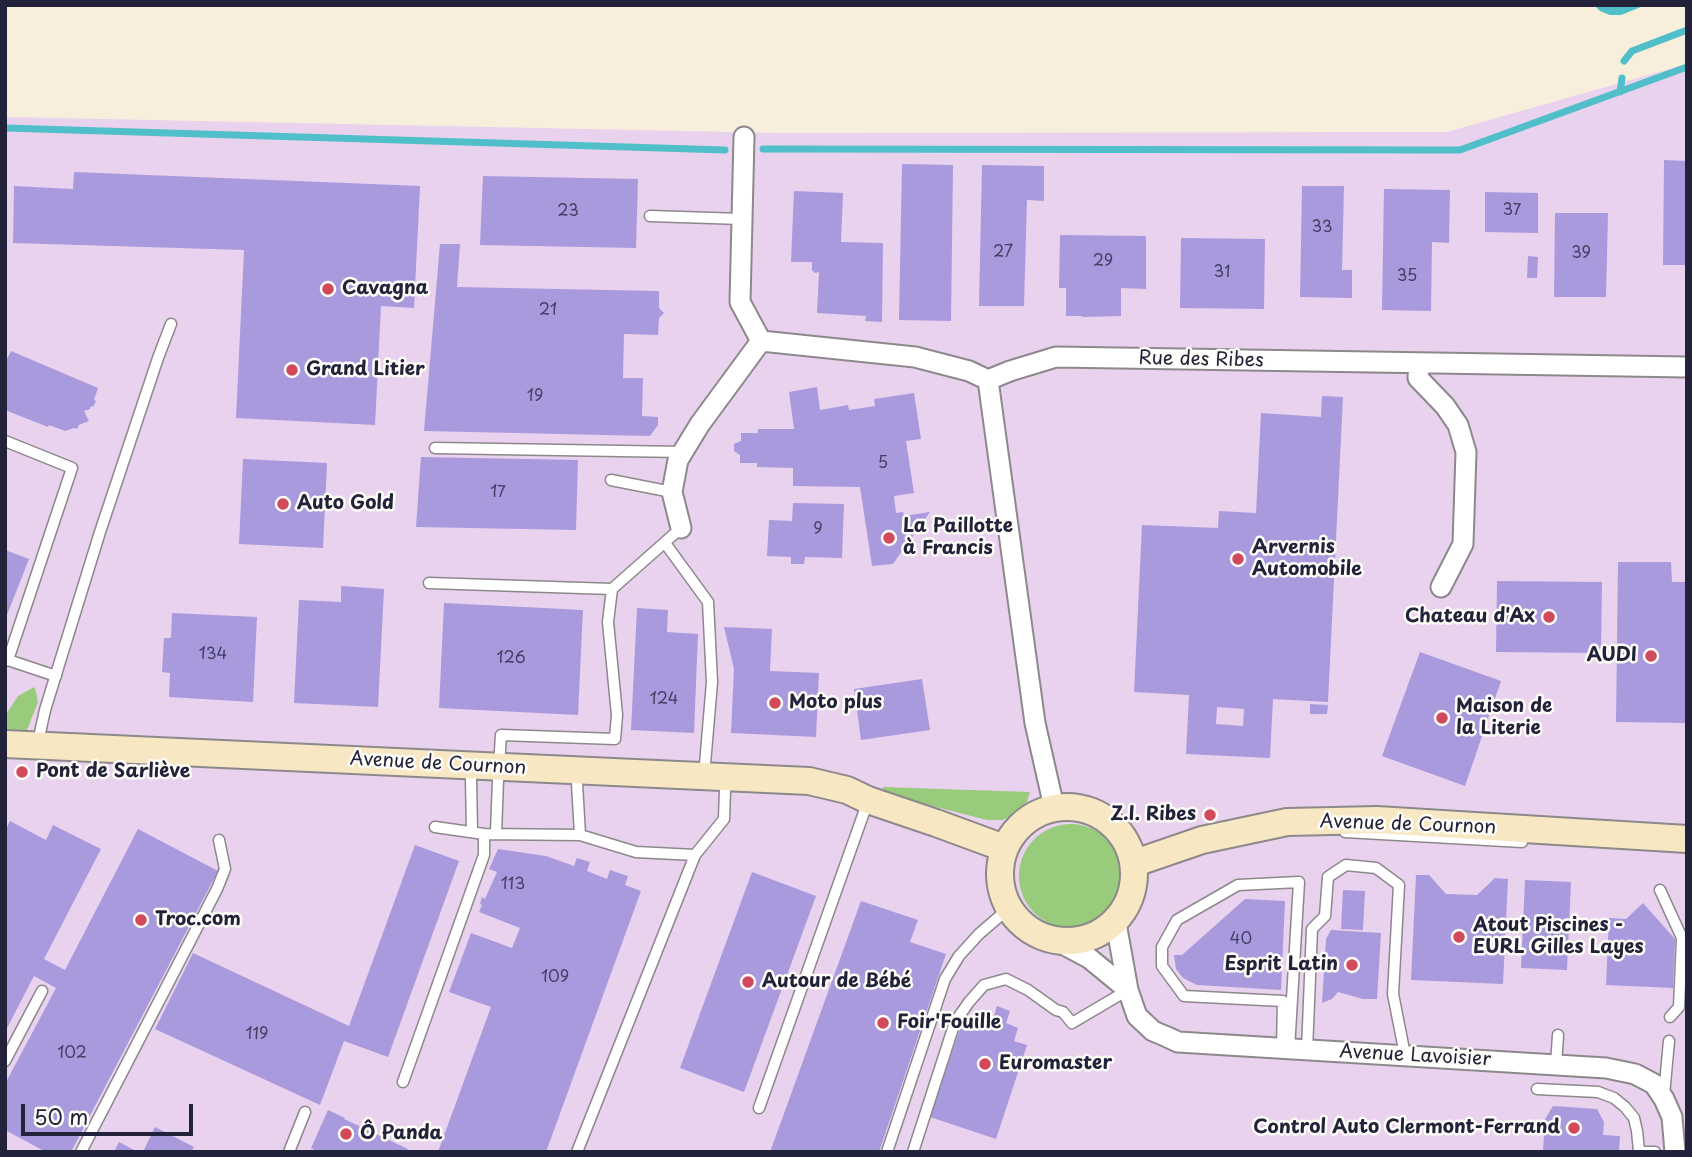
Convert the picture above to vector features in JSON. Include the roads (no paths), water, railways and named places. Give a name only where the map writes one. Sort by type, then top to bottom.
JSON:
[{"type":"main road","name":"Avenue de Cournon","points":[[5,744],[37,751],[471,778],[498,774],[577,783],[714,784]]},
{"type":"main road","name":"Avenue de Cournon","points":[[5,755],[37,751],[714,784],[868,800],[1004,848]]},
{"type":"main road","points":[[1054,807],[1081,807],[1106,818],[1125,837],[1135,863],[1132,895],[1116,923],[1090,938],[1059,942],[1030,931],[1009,909],[999,879],[1004,848],[1015,829],[1033,814],[1054,807]]},
{"type":"main road","name":"Avenue de Cournon","points":[[1135,863],[1202,840],[1287,822],[1377,820],[1687,839]]},
{"type":"street","points":[[744,137],[740,302],[761,341]]},
{"type":"street","points":[[761,341],[915,357],[969,371],[988,380],[1035,723],[1054,807]]},
{"type":"street","points":[[681,528],[672,492],[678,460],[761,341]]},
{"type":"street","name":"Rue des Ribes","points":[[988,380],[1056,357],[1687,368]]},
{"type":"street","points":[[1419,363],[1418,378],[1445,406],[1458,425],[1466,452],[1463,544],[1441,587]]},
{"type":"street","name":"Avenue Lavoisier","points":[[1116,923],[1128,990],[1137,1016],[1153,1031],[1178,1042],[1606,1068],[1635,1074],[1654,1084],[1664,1099]]},
{"type":"street","name":"Avenue Lavoisier","points":[[1059,942],[1088,958],[1128,990]]},
{"type":"street","points":[[1664,1099],[1672,1117],[1675,1152]]},
{"type":"lane","points":[[650,216],[742,219]]},
{"type":"lane","points":[[37,751],[45,710],[100,532],[171,324]]},
{"type":"lane","points":[[5,441],[72,468],[6,660],[55,676]]},
{"type":"lane","points":[[435,448],[683,452]]},
{"type":"lane","points":[[611,480],[672,492]]},
{"type":"lane","points":[[496,833],[501,735],[615,739],[617,715],[608,622],[612,589],[681,528]]},
{"type":"lane","points":[[577,1152],[695,855],[724,820],[714,784],[708,602],[665,543]]},
{"type":"lane","points":[[429,583],[612,589]]},
{"type":"lane","points":[[471,778],[472,832]]},
{"type":"lane","points":[[577,783],[580,835]]},
{"type":"lane","points":[[759,1108],[868,800]]},
{"type":"lane","points":[[1287,822],[1351,833],[1534,842]]},
{"type":"lane","points":[[435,827],[484,834],[580,835],[636,852],[695,855]]},
{"type":"lane","points":[[403,1082],[484,855],[484,834]]},
{"type":"lane","points":[[81,1152],[217,889],[225,869],[219,840]]},
{"type":"lane","points":[[1293,1049],[1312,929],[1325,916],[1328,877],[1346,865],[1376,867],[1399,885],[1393,994],[1405,1055]]},
{"type":"lane","points":[[1299,882],[1293,1049],[1283,1001],[1184,996],[1162,966],[1162,947],[1177,920],[1238,885],[1299,882]]},
{"type":"lane","points":[[1660,890],[1682,937],[1679,1007],[1670,1017]]},
{"type":"lane","points":[[887,1152],[945,979],[979,934],[1009,909]]},
{"type":"lane","points":[[913,1152],[955,1022],[984,985],[1006,979],[1063,1012],[1072,1023],[1128,990]]},
{"type":"lane","points":[[5,1061],[42,990]]},
{"type":"lane","points":[[1556,1065],[1558,1035]]},
{"type":"lane","points":[[1664,1099],[1669,1041]]},
{"type":"lane","points":[[1537,1089],[1598,1092],[1614,1098],[1634,1118],[1639,1151],[1655,1152]]},
{"type":"lane","points":[[289,1152],[305,1112]]},
{"type":"water","points":[[1594,5],[1646,5],[1621,15],[1610,15]]},
{"type":"waterway","points":[[1624,61],[1632,51],[1687,30]]},
{"type":"waterway","points":[[763,149],[1460,150],[1687,67]]},
{"type":"waterway","points":[[1620,92],[1622,78]]},
{"type":"waterway","points":[[5,128],[725,150]]},
{"type":"place","name":"Cavagna","points":[[328,289]]},
{"type":"place","name":"Grand Litier","points":[[292,370]]},
{"type":"place","name":"Auto Gold","points":[[283,504]]},
{"type":"place","name":"La Paillotte à Francis","points":[[889,538]]},
{"type":"place","name":"Arvernis Automobile","points":[[1238,559]]},
{"type":"place","name":"Chateau d'Ax","points":[[1549,617]]},
{"type":"place","name":"AUDI","points":[[1651,656]]},
{"type":"place","name":"Moto plus","points":[[775,703]]},
{"type":"place","name":"Maison de la Literie","points":[[1442,718]]},
{"type":"place","name":"Pont de Sarliève","points":[[22,772]]},
{"type":"place","name":"Z.I. Ribes","points":[[1210,815]]},
{"type":"place","name":"Troc.com","points":[[141,920]]},
{"type":"place","name":"Atout Piscines - EURL Gilles Layes","points":[[1459,937]]},
{"type":"place","name":"Esprit Latin","points":[[1352,965]]},
{"type":"place","name":"Autour de Bébé","points":[[748,982]]},
{"type":"place","name":"Foir'Fouille","points":[[883,1023]]},
{"type":"place","name":"Euromaster","points":[[985,1064]]},
{"type":"place","name":"Control Auto Clermont-Ferrand","points":[[1574,1128]]},
{"type":"place","name":"Ô Panda","points":[[346,1134]]}]
